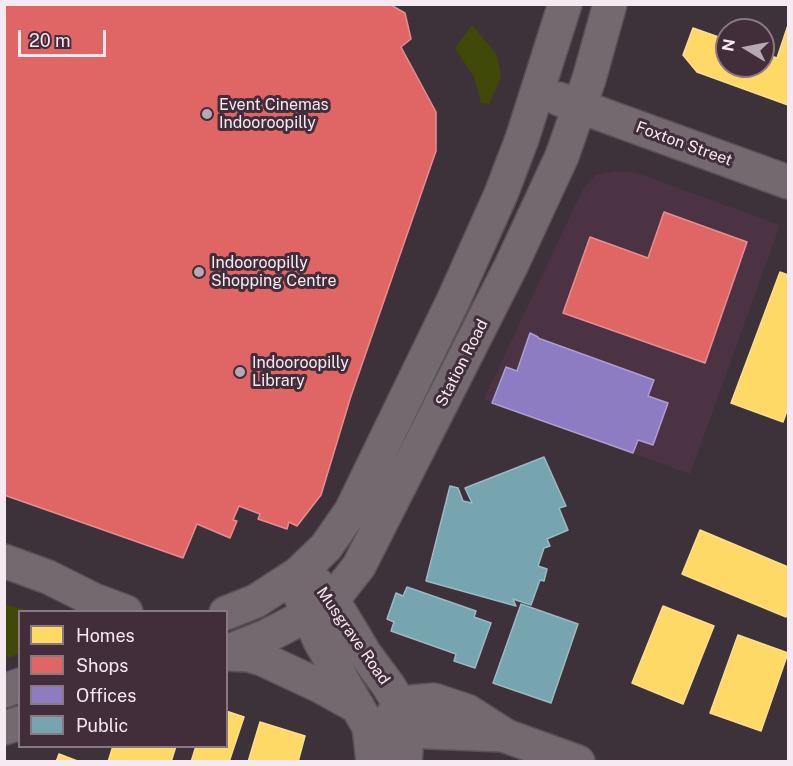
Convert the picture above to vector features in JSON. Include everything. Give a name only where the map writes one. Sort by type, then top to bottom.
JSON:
[{"type":"street","name":"Station Road","points":[[228,612],[256,601],[297,575],[320,554],[333,538],[359,495],[497,204],[522,139],[565,4]]},
{"type":"street","name":"Station Road","points":[[228,652],[267,636],[320,607],[345,585],[359,566],[530,227],[580,106],[605,6]]},
{"type":"street","name":"Foxton Street","points":[[537,91],[789,182]]},
{"type":"street","points":[[4,561],[48,577],[100,606],[117,610]]},
{"type":"street","name":"Musgrave Road","points":[[297,575],[320,607],[320,641],[383,716]]},
{"type":"street","points":[[228,653],[262,659],[383,716],[405,762]]},
{"type":"street","points":[[383,716],[427,700],[440,701],[467,711],[506,736],[578,762]]},
{"type":"street","points":[[375,762],[383,716]]},
{"type":"shaded area","points":[[614,171],[637,173],[780,225],[690,474],[484,399],[583,189],[596,175]]},
{"type":"green space","points":[[472,25],[497,55],[501,77],[489,104],[481,103],[474,77],[455,48]]},
{"type":"green space","points":[[4,604],[26,610],[18,610],[18,654],[11,657],[5,656]]},
{"type":"building: Homes","points":[[788,25],[788,105],[697,72],[683,55],[693,28],[715,36],[715,78],[775,78],[775,57],[777,58]]},
{"type":"building: Homes","points":[[780,272],[788,275],[788,408],[783,422],[731,403]]},
{"type":"building: Homes","points":[[700,530],[788,567],[786,617],[682,574]]},
{"type":"building: Homes","points":[[663,606],[714,626],[683,704],[632,683]]},
{"type":"building: Homes","points":[[738,635],[788,653],[761,731],[710,713]]},
{"type":"building: Homes","points":[[228,712],[244,717],[229,762],[191,762],[195,748],[228,748]]},
{"type":"building: Homes","points":[[260,722],[305,736],[298,762],[248,762]]},
{"type":"building: Homes","points":[[112,748],[175,748],[171,762],[108,762]]},
{"type":"building: Homes","points":[[59,754],[80,762],[56,762]]},
{"type":"building: Shops","name":"Indooroopilly Shopping Centre","points":[[4,4],[389,4],[405,13],[411,39],[401,47],[436,112],[436,151],[351,396],[321,495],[297,526],[289,522],[287,529],[258,519],[260,514],[239,506],[233,520],[237,521],[230,538],[197,524],[183,558],[4,495]]},
{"type":"building: Shops","points":[[664,212],[747,242],[705,363],[563,313],[590,237],[648,258]]},
{"type":"building: Offices","points":[[530,333],[538,338],[654,380],[648,396],[668,403],[653,445],[638,440],[633,453],[492,403],[506,367],[517,371]]},
{"type":"building: Public","points":[[544,457],[566,506],[559,508],[568,530],[547,539],[550,546],[544,548],[538,566],[547,569],[544,581],[540,580],[531,605],[513,599],[516,606],[426,581],[450,486],[458,488],[463,501],[472,503],[465,488]]},
{"type":"building: Public","points":[[407,587],[476,611],[474,617],[491,623],[475,668],[454,661],[456,654],[391,631],[394,622],[387,619],[396,593],[403,596]]},
{"type":"building: Public","points":[[521,604],[578,624],[551,703],[493,683]]},
{"type":"place","name":"Event Cinemas Indooroopilly","points":[[207,114]]},
{"type":"place","name":"Indooroopilly Shopping Centre","points":[[199,272]]},
{"type":"place","name":"Indooroopilly Library","points":[[240,372]]}]
